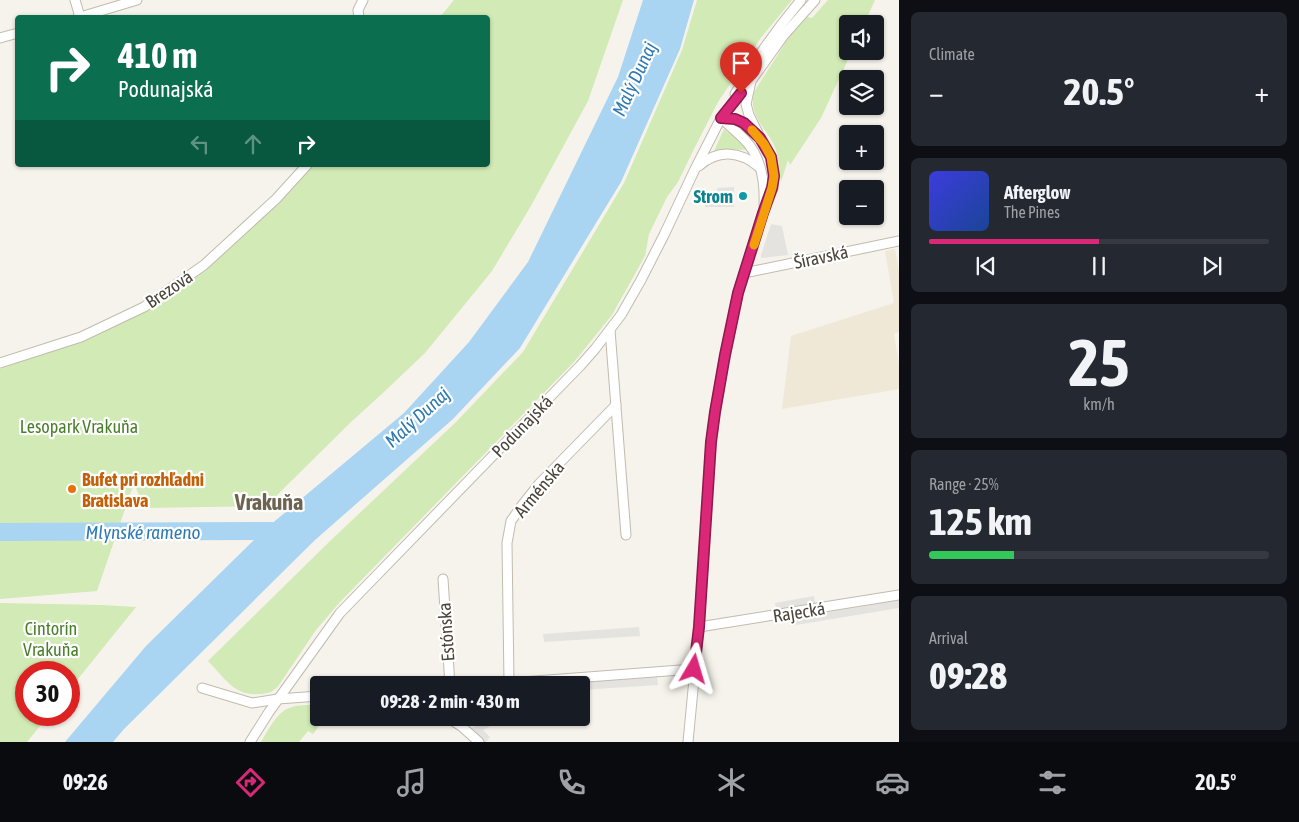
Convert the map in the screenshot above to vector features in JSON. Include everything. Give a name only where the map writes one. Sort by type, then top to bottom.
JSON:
[{"type":"street","points":[[75,0],[78,15]]},
{"type":"street","points":[[85,15],[137,0]]},
{"type":"street","points":[[359,15],[358,10],[363,0]]},
{"type":"street","points":[[721,118],[748,71],[778,28],[801,0]]},
{"type":"street","name":"Podunajská","points":[[250,742],[258,727],[340,614],[580,366],[610,330],[641,280],[721,118],[751,81],[784,35],[815,0]]},
{"type":"street","points":[[0,38],[15,34]]},
{"type":"street","points":[[688,742],[699,627],[712,433],[738,293],[772,188],[774,176],[771,157],[749,115],[746,104],[751,81]]},
{"type":"street","points":[[721,118],[735,119],[744,123],[760,138]]},
{"type":"street","points":[[721,118],[746,140],[754,152],[763,181],[763,213]]},
{"type":"street","points":[[695,169],[707,159],[727,154],[743,156],[760,168]]},
{"type":"street","name":"Brezová","points":[[0,364],[81,337],[144,306],[204,265],[276,199],[305,167]]},
{"type":"street","name":"Šíravská","points":[[744,273],[899,241]]},
{"type":"street","points":[[610,330],[626,535]]},
{"type":"street","name":"Arménska","points":[[509,676],[507,561],[508,535],[511,521],[539,484],[616,406]]},
{"type":"street","name":"Estónska","points":[[443,580],[449,676]]},
{"type":"street","name":"Rajecká","points":[[699,627],[899,595]]},
{"type":"street","points":[[590,677],[694,669]]},
{"type":"street","points":[[202,688],[252,704],[278,699],[310,697]]},
{"type":"street","points":[[461,726],[479,742]]},
{"type":"shaded area","points":[[734,187],[734,207],[705,207],[704,192],[717,192],[717,188]]},
{"type":"shaded area","points":[[771,224],[782,226],[788,255],[761,258],[761,255]]},
{"type":"shaded area","points":[[895,249],[899,271],[899,332],[894,334],[899,364],[899,389],[782,409],[791,336],[894,303],[885,251]]},
{"type":"shaded area","points":[[814,596],[815,603],[776,610],[775,603]]},
{"type":"shaded area","points":[[899,600],[899,608],[790,626],[788,619]]},
{"type":"shaded area","points":[[639,627],[640,636],[544,642],[543,634]]},
{"type":"shaded area","points":[[657,677],[658,685],[590,689],[590,682]]},
{"type":"shaded area","points":[[476,726],[491,726],[483,730],[490,737],[484,742],[470,729]]},
{"type":"green space","name":"Lesopark Vrakuňa","points":[[454,0],[623,0],[588,101],[532,204],[492,271],[425,353],[350,423],[266,506],[144,508],[134,483],[97,591],[0,599],[0,369],[83,340],[146,310],[283,196],[310,167],[490,167],[490,15],[442,15]]},
{"type":"green space","points":[[697,0],[792,0],[760,39],[718,102],[678,182],[667,197],[649,234],[645,256],[612,315],[574,362],[340,602],[316,630],[277,687],[270,692],[262,694],[250,694],[236,689],[208,661],[328,543],[456,422],[523,352],[624,183],[682,50]]},
{"type":"green space","points":[[828,0],[875,0],[868,15],[839,15],[839,60],[848,60],[843,70],[839,70],[839,79],[821,118],[790,165],[788,160],[781,182],[774,144],[759,122],[754,110],[754,92],[789,37],[807,17],[812,18]]},
{"type":"green space","points":[[724,129],[735,137],[747,150],[727,149],[714,151]]},
{"type":"green space","name":"Cintorín Vrakuňa","points":[[0,603],[136,607],[80,676],[80,661],[15,661],[15,726],[40,726],[27,742],[0,742]]},
{"type":"green space","points":[[310,705],[310,726],[318,726],[313,734],[308,731],[299,742],[261,742],[282,712],[294,706]]},
{"type":"water","name":"Malý Dunaj","points":[[643,0],[694,0],[680,49],[621,182],[520,348],[453,419],[315,540],[113,742],[65,742],[146,646],[263,531],[404,413],[469,342],[528,262],[618,77]]},
{"type":"waterway","name":"Mlynské rameno","points":[[0,532],[285,531]]},
{"type":"slow traffic","points":[[752,130],[760,138],[771,157],[774,176],[754,245]]},
{"type":"place","name":"Strom","points":[[743,196]]},
{"type":"place","name":"Bufet pri rozhľadni Bratislava","points":[[72,489]]},
{"type":"district","name":"Vrakuňa","points":[[269,502]]},
{"type":"route","points":[[694,669],[699,627],[711,442],[715,412],[738,293],[772,188],[774,176],[771,157],[760,138],[744,123],[735,119],[721,118],[741,93]]}]
